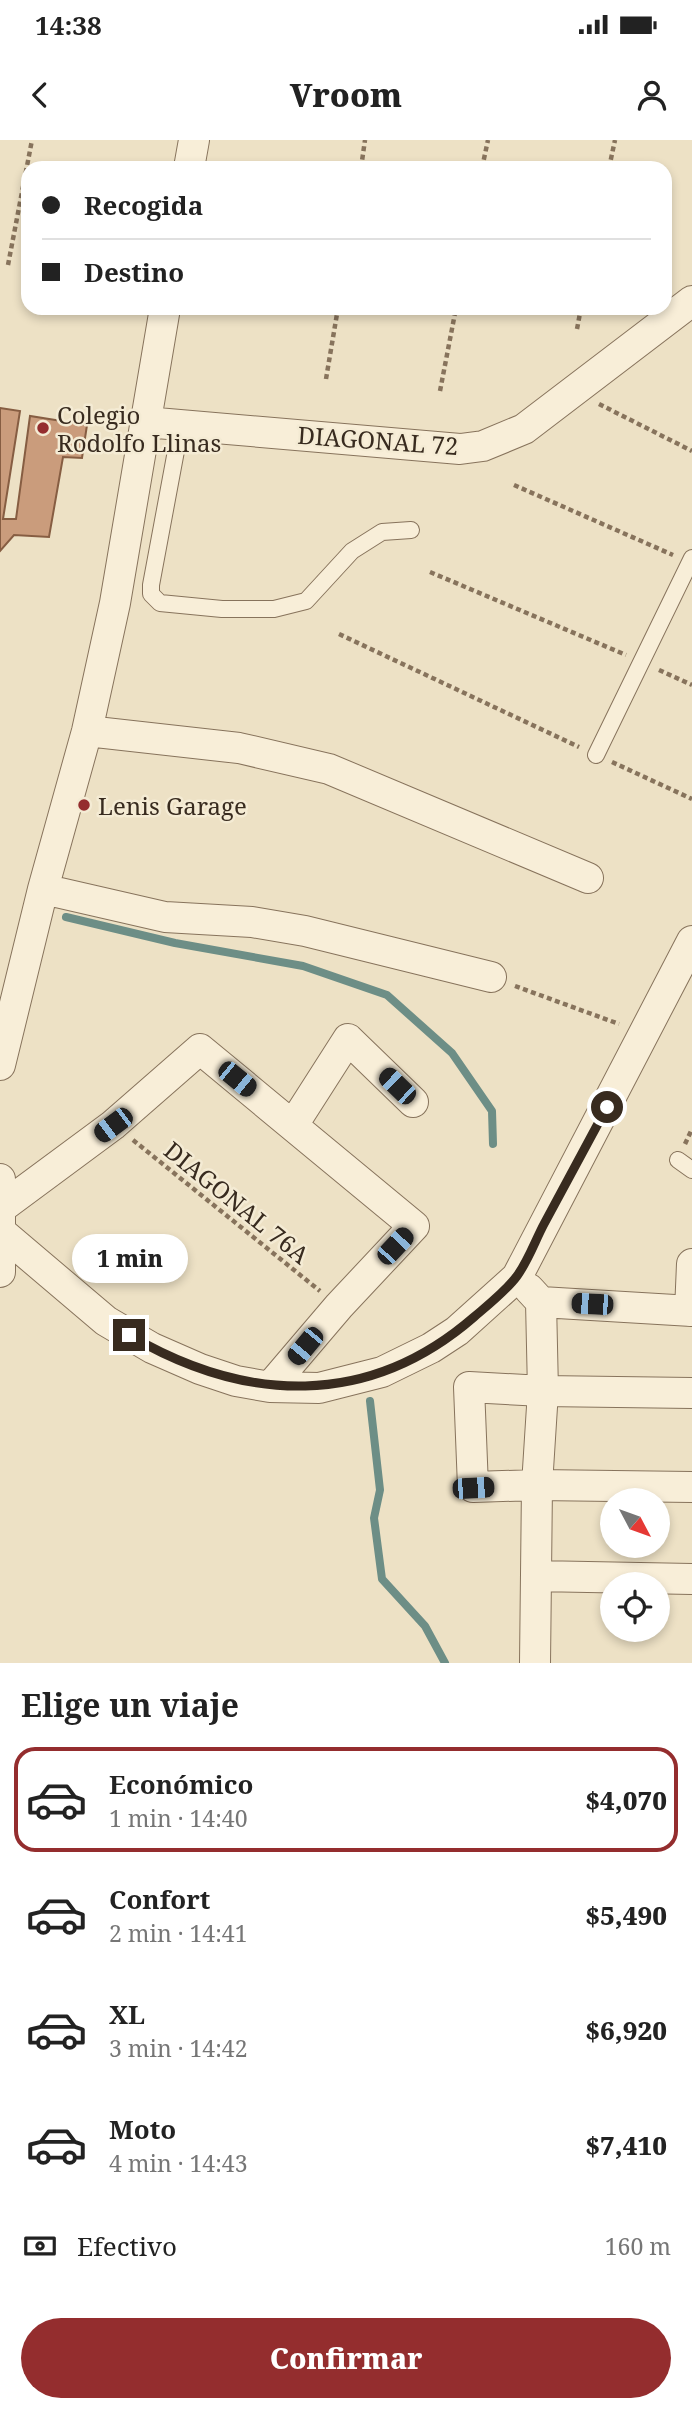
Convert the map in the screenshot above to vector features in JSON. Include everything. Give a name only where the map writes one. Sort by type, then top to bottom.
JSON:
[{"type":"street","points":[[190,161],[194,140]]},
{"type":"street","name":"DIAGONAL 72","points":[[145,422],[460,449],[492,443],[524,429],[692,301]]},
{"type":"street","points":[[0,1065],[43,889],[87,731],[115,603],[163,315]]},
{"type":"street","points":[[87,731],[239,748],[329,769],[588,878]]},
{"type":"street","points":[[43,889],[165,917],[252,922],[306,931],[491,977]]},
{"type":"street","points":[[1,1220],[106,1321],[152,1348],[200,1369],[236,1381],[270,1387],[319,1388],[382,1372],[431,1348],[457,1331],[517,1277],[692,941]]},
{"type":"street","points":[[293,1125],[348,1039],[413,1102]]},
{"type":"street","points":[[1,1220],[200,1049],[414,1226],[339,1306],[270,1387]]},
{"type":"street","points":[[0,1182],[0,1272]]},
{"type":"street","points":[[517,1277],[541,1302],[691,1311],[692,1264]]},
{"type":"street","points":[[535,1663],[537,1485],[542,1391],[541,1302]]},
{"type":"street","points":[[692,1393],[469,1387],[473,1488],[537,1485],[692,1487]]},
{"type":"street","points":[[536,1576],[692,1578]]},
{"type":"lane","points":[[181,425],[151,585],[151,594],[160,603],[222,609],[274,609],[306,601],[352,551],[382,532],[411,530]]},
{"type":"lane","points":[[596,755],[691,561]]},
{"type":"lane","points":[[678,1160],[692,1170]]},
{"type":"path","points":[[28,161],[32,140]]},
{"type":"path","points":[[362,161],[365,140]]},
{"type":"path","points":[[484,161],[488,140]]},
{"type":"path","points":[[610,161],[615,140]]},
{"type":"path","points":[[8,265],[21,197]]},
{"type":"path","points":[[326,379],[337,315]]},
{"type":"path","points":[[440,391],[455,315]]},
{"type":"path","points":[[577,329],[580,315]]},
{"type":"path","points":[[574,391],[692,451]]},
{"type":"path","points":[[514,485],[691,561]]},
{"type":"path","points":[[430,572],[692,685]]},
{"type":"path","points":[[338,634],[692,799]]},
{"type":"path","points":[[491,977],[645,1034]]},
{"type":"path","name":"DIAGONAL 76A","points":[[113,1125],[339,1306]]},
{"type":"building","name":"Colegio Rodolfo Llinas","points":[[0,408],[20,411],[3,519],[16,519],[30,416],[87,425],[82,458],[63,457],[49,537],[14,535],[0,551]]},
{"type":"waterway","points":[[66,917],[175,943],[303,966],[387,995],[452,1053],[492,1111],[493,1144]]},
{"type":"waterway","points":[[370,1401],[380,1490],[374,1518],[382,1579],[425,1626],[445,1663]]},
{"type":"place","name":"Colegio Rodolfo Llinas","points":[[43,428]]},
{"type":"place","name":"Lenis Garage","points":[[84,805]]},
{"type":"route","points":[[129,1335],[200,1369],[236,1381],[270,1387],[319,1388],[382,1372],[431,1348],[457,1331],[517,1277],[607,1107]]}]
